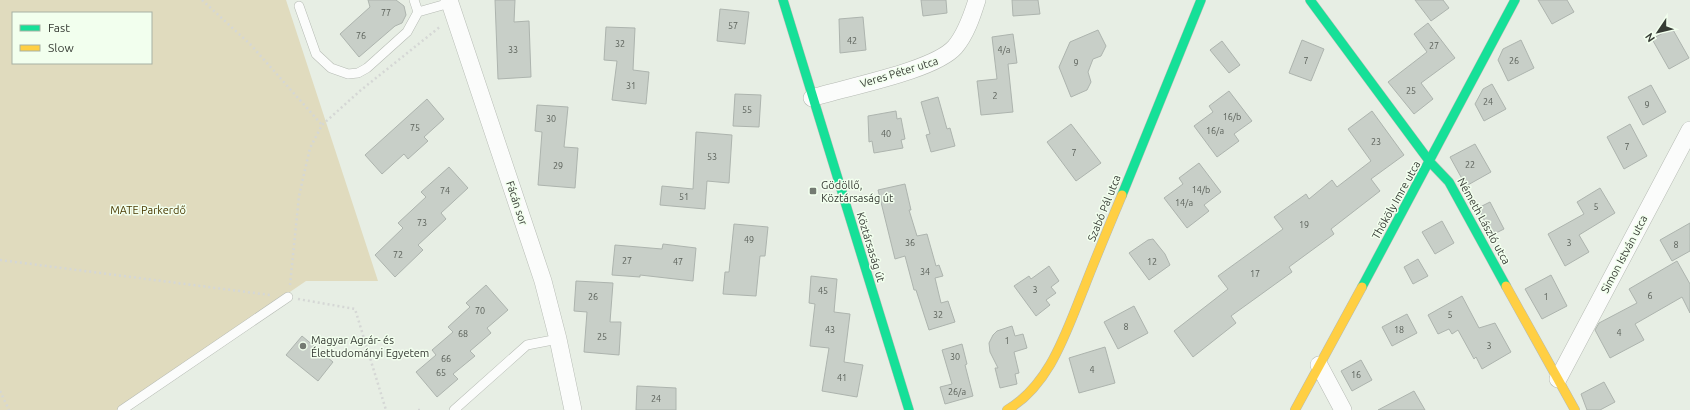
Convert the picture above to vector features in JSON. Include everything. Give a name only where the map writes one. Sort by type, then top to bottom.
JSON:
[{"type":"street","name":"Köztársaság út","points":[[783,0],[909,410]]},
{"type":"street","name":"Veres Péter utca","points":[[812,98],[938,61],[956,46],[964,35],[977,0]]},
{"type":"street","name":"Szabó Pál utca","points":[[1007,410],[1024,399],[1041,379],[1051,363],[1065,334],[1201,0]]},
{"type":"street","name":"Németh László utca","points":[[1310,0],[1430,162],[1449,182],[1575,410]]},
{"type":"street","name":"Thököly Imre utca","points":[[1295,410],[1430,162],[1515,0]]},
{"type":"street","name":"Fácán sor","points":[[451,6],[543,281],[558,339],[573,410]]},
{"type":"street","name":"Simon István utca","points":[[1558,379],[1690,130]]},
{"type":"street","points":[[1319,364],[1343,410]]},
{"type":"lane","points":[[299,6],[316,54],[331,68],[348,74],[358,73],[367,68],[407,32],[418,12],[414,0]]},
{"type":"lane","points":[[418,12],[451,6]]},
{"type":"lane","points":[[122,410],[288,297]]},
{"type":"lane","points":[[454,410],[527,346],[558,339]]},
{"type":"path","points":[[202,0],[251,45],[322,126]]},
{"type":"path","points":[[288,297],[293,271],[299,196],[310,148],[322,126],[451,6]]},
{"type":"path","points":[[0,260],[288,297],[355,309],[386,410]]},
{"type":"path","points":[[0,391],[9,410]]},
{"type":"green space","name":"MATE Parkerdő","points":[[0,0],[286,0],[378,281],[306,281],[117,410],[0,410]]},
{"type":"building","points":[[368,0],[396,0],[404,6],[406,15],[402,23],[395,26],[359,57],[340,34],[370,7]]},
{"type":"building","points":[[495,0],[515,0],[514,22],[529,21],[531,77],[498,79]]},
{"type":"building","points":[[921,0],[946,0],[947,13],[923,16]]},
{"type":"building","points":[[1012,0],[1038,0],[1040,14],[1013,16]]},
{"type":"building","points":[[1415,0],[1443,0],[1449,8],[1431,21]]},
{"type":"building","points":[[1538,0],[1567,0],[1574,12],[1552,24]]},
{"type":"building","points":[[720,9],[749,12],[745,44],[717,41]]},
{"type":"building","points":[[863,17],[866,50],[840,53],[839,19]]},
{"type":"building","points":[[1428,23],[1455,58],[1421,83],[1433,99],[1414,114],[1388,82],[1427,52],[1414,34]]},
{"type":"building","points":[[606,27],[635,28],[633,70],[649,72],[646,104],[612,100],[617,61],[604,60]]},
{"type":"building","points":[[1672,28],[1689,58],[1669,69],[1652,39]]},
{"type":"building","points":[[1098,30],[1106,46],[1101,56],[1093,59],[1088,72],[1091,82],[1087,90],[1071,97],[1059,67],[1070,42]]},
{"type":"building","points":[[1013,34],[1017,63],[1008,64],[1013,112],[981,115],[977,81],[997,79],[992,37]]},
{"type":"building","points":[[1302,40],[1324,49],[1311,81],[1289,73]]},
{"type":"building","points":[[1521,40],[1534,68],[1508,81],[1498,60],[1503,49]]},
{"type":"building","points":[[1222,41],[1240,65],[1229,73],[1210,50]]},
{"type":"building","points":[[1492,84],[1506,109],[1484,121],[1475,104],[1483,89]]},
{"type":"building","points":[[1651,85],[1666,112],[1643,125],[1628,97]]},
{"type":"building","points":[[1229,91],[1252,121],[1234,134],[1239,141],[1217,157],[1194,126],[1213,112],[1209,106]]},
{"type":"building","points":[[735,94],[761,95],[759,127],[733,126]]},
{"type":"building","points":[[938,97],[947,129],[950,128],[955,146],[931,152],[926,135],[930,134],[921,102]]},
{"type":"building","points":[[427,99],[444,119],[424,137],[428,141],[408,159],[404,154],[382,174],[365,155]]},
{"type":"building","points":[[537,105],[568,107],[564,147],[578,148],[575,188],[538,185],[542,132],[535,131]]},
{"type":"building","points":[[896,111],[897,119],[901,118],[905,139],[901,140],[903,148],[874,153],[872,141],[869,142],[868,116]]},
{"type":"building","points":[[1372,111],[1404,155],[1371,179],[1380,191],[1331,229],[1334,234],[1289,267],[1292,272],[1231,316],[1236,323],[1193,357],[1174,331],[1228,289],[1218,276],[1283,229],[1274,217],[1306,194],[1309,199],[1332,180],[1337,187],[1371,161],[1348,129]]},
{"type":"building","points":[[1071,124],[1101,163],[1076,181],[1047,142]]},
{"type":"building","points":[[1630,124],[1647,156],[1624,169],[1607,137]]},
{"type":"building","points":[[696,132],[732,135],[729,183],[707,181],[705,209],[660,205],[662,186],[693,189]]},
{"type":"building","points":[[1475,144],[1491,172],[1466,186],[1450,157]]},
{"type":"building","points":[[1199,163],[1221,192],[1204,205],[1209,211],[1187,228],[1164,198],[1183,184],[1179,178]]},
{"type":"building","points":[[449,167],[468,188],[441,213],[446,219],[418,245],[423,250],[395,277],[375,255],[403,228],[398,223],[426,197],[421,192]]},
{"type":"building","points":[[905,184],[911,210],[909,210],[917,236],[927,234],[936,266],[939,265],[943,276],[935,278],[941,303],[948,301],[955,322],[929,330],[916,290],[914,290],[905,256],[895,259],[878,190]]},
{"type":"building","points":[[1600,188],[1615,213],[1579,235],[1589,252],[1565,266],[1548,234],[1584,214],[1577,202]]},
{"type":"building","points":[[1490,202],[1504,229],[1492,235],[1478,208]]},
{"type":"building","points":[[1442,221],[1454,243],[1435,254],[1422,232]]},
{"type":"building","points":[[1690,223],[1690,251],[1672,261],[1660,240]]},
{"type":"building","points":[[734,224],[768,227],[765,256],[760,256],[756,296],[723,294],[725,272],[729,272]]},
{"type":"building","points":[[1153,239],[1165,254],[1170,265],[1149,280],[1129,253],[1148,240]]},
{"type":"building","points":[[663,244],[696,248],[693,281],[640,275],[640,277],[612,275],[615,245],[662,249]]},
{"type":"building","points":[[1418,259],[1428,276],[1413,284],[1404,267]]},
{"type":"building","points":[[1677,261],[1690,284],[1690,313],[1682,297],[1635,324],[1644,340],[1610,358],[1595,330],[1599,323],[1637,303],[1629,289]]},
{"type":"building","points":[[1049,266],[1059,281],[1051,287],[1056,293],[1046,300],[1050,305],[1036,316],[1014,286],[1029,276],[1031,279]]},
{"type":"building","points":[[1551,275],[1567,306],[1542,319],[1525,289]]},
{"type":"building","points":[[811,276],[837,279],[834,312],[850,314],[844,362],[863,365],[857,397],[822,391],[829,348],[810,346],[815,304],[809,303]]},
{"type":"building","points":[[576,281],[613,283],[610,322],[621,322],[619,355],[584,352],[587,312],[574,311]]},
{"type":"building","points":[[486,285],[508,310],[487,328],[491,333],[470,351],[475,356],[453,374],[458,379],[437,397],[416,372],[436,355],[432,350],[453,332],[448,327],[470,307],[466,303]]},
{"type":"building","points":[[1462,296],[1479,328],[1495,323],[1511,352],[1482,369],[1476,357],[1474,359],[1458,330],[1452,334],[1449,329],[1438,334],[1428,315]]},
{"type":"building","points":[[1134,306],[1148,333],[1118,349],[1104,322]]},
{"type":"building","points":[[1407,314],[1417,333],[1392,346],[1382,327]]},
{"type":"building","points":[[1012,326],[1015,336],[1023,334],[1027,348],[1014,352],[1019,373],[1015,374],[1017,384],[1000,388],[995,368],[998,368],[990,352],[989,343],[997,331]]},
{"type":"building","points":[[302,336],[333,362],[318,381],[286,355]]},
{"type":"building","points":[[962,344],[967,364],[965,365],[973,396],[945,404],[940,387],[952,384],[942,350]]},
{"type":"building","points":[[1105,347],[1115,383],[1079,393],[1069,358]]},
{"type":"building","points":[[1361,360],[1372,380],[1352,391],[1341,371]]},
{"type":"building","points":[[1604,382],[1615,402],[1600,410],[1587,410],[1581,394]]},
{"type":"building","points":[[637,386],[676,388],[676,410],[636,410]]},
{"type":"building","points":[[1414,391],[1425,410],[1378,410]]},
{"type":"traffic: fast","points":[[783,0],[909,410]]},
{"type":"traffic: fast","points":[[1122,195],[1201,0]]},
{"type":"traffic: fast","points":[[1310,0],[1430,162],[1449,182],[1506,286]]},
{"type":"traffic: fast","points":[[1362,287],[1515,0]]},
{"type":"traffic: slow","points":[[1007,410],[1035,387],[1055,356],[1122,195]]},
{"type":"traffic: slow","points":[[1506,286],[1575,410]]},
{"type":"traffic: slow","points":[[1295,410],[1362,287]]},
{"type":"place","name":"Gödöllő, Köztársaság út","points":[[813,191]]},
{"type":"place","name":"Magyar Agrár- és Élettudományi Egyetem","points":[[303,346]]}]
